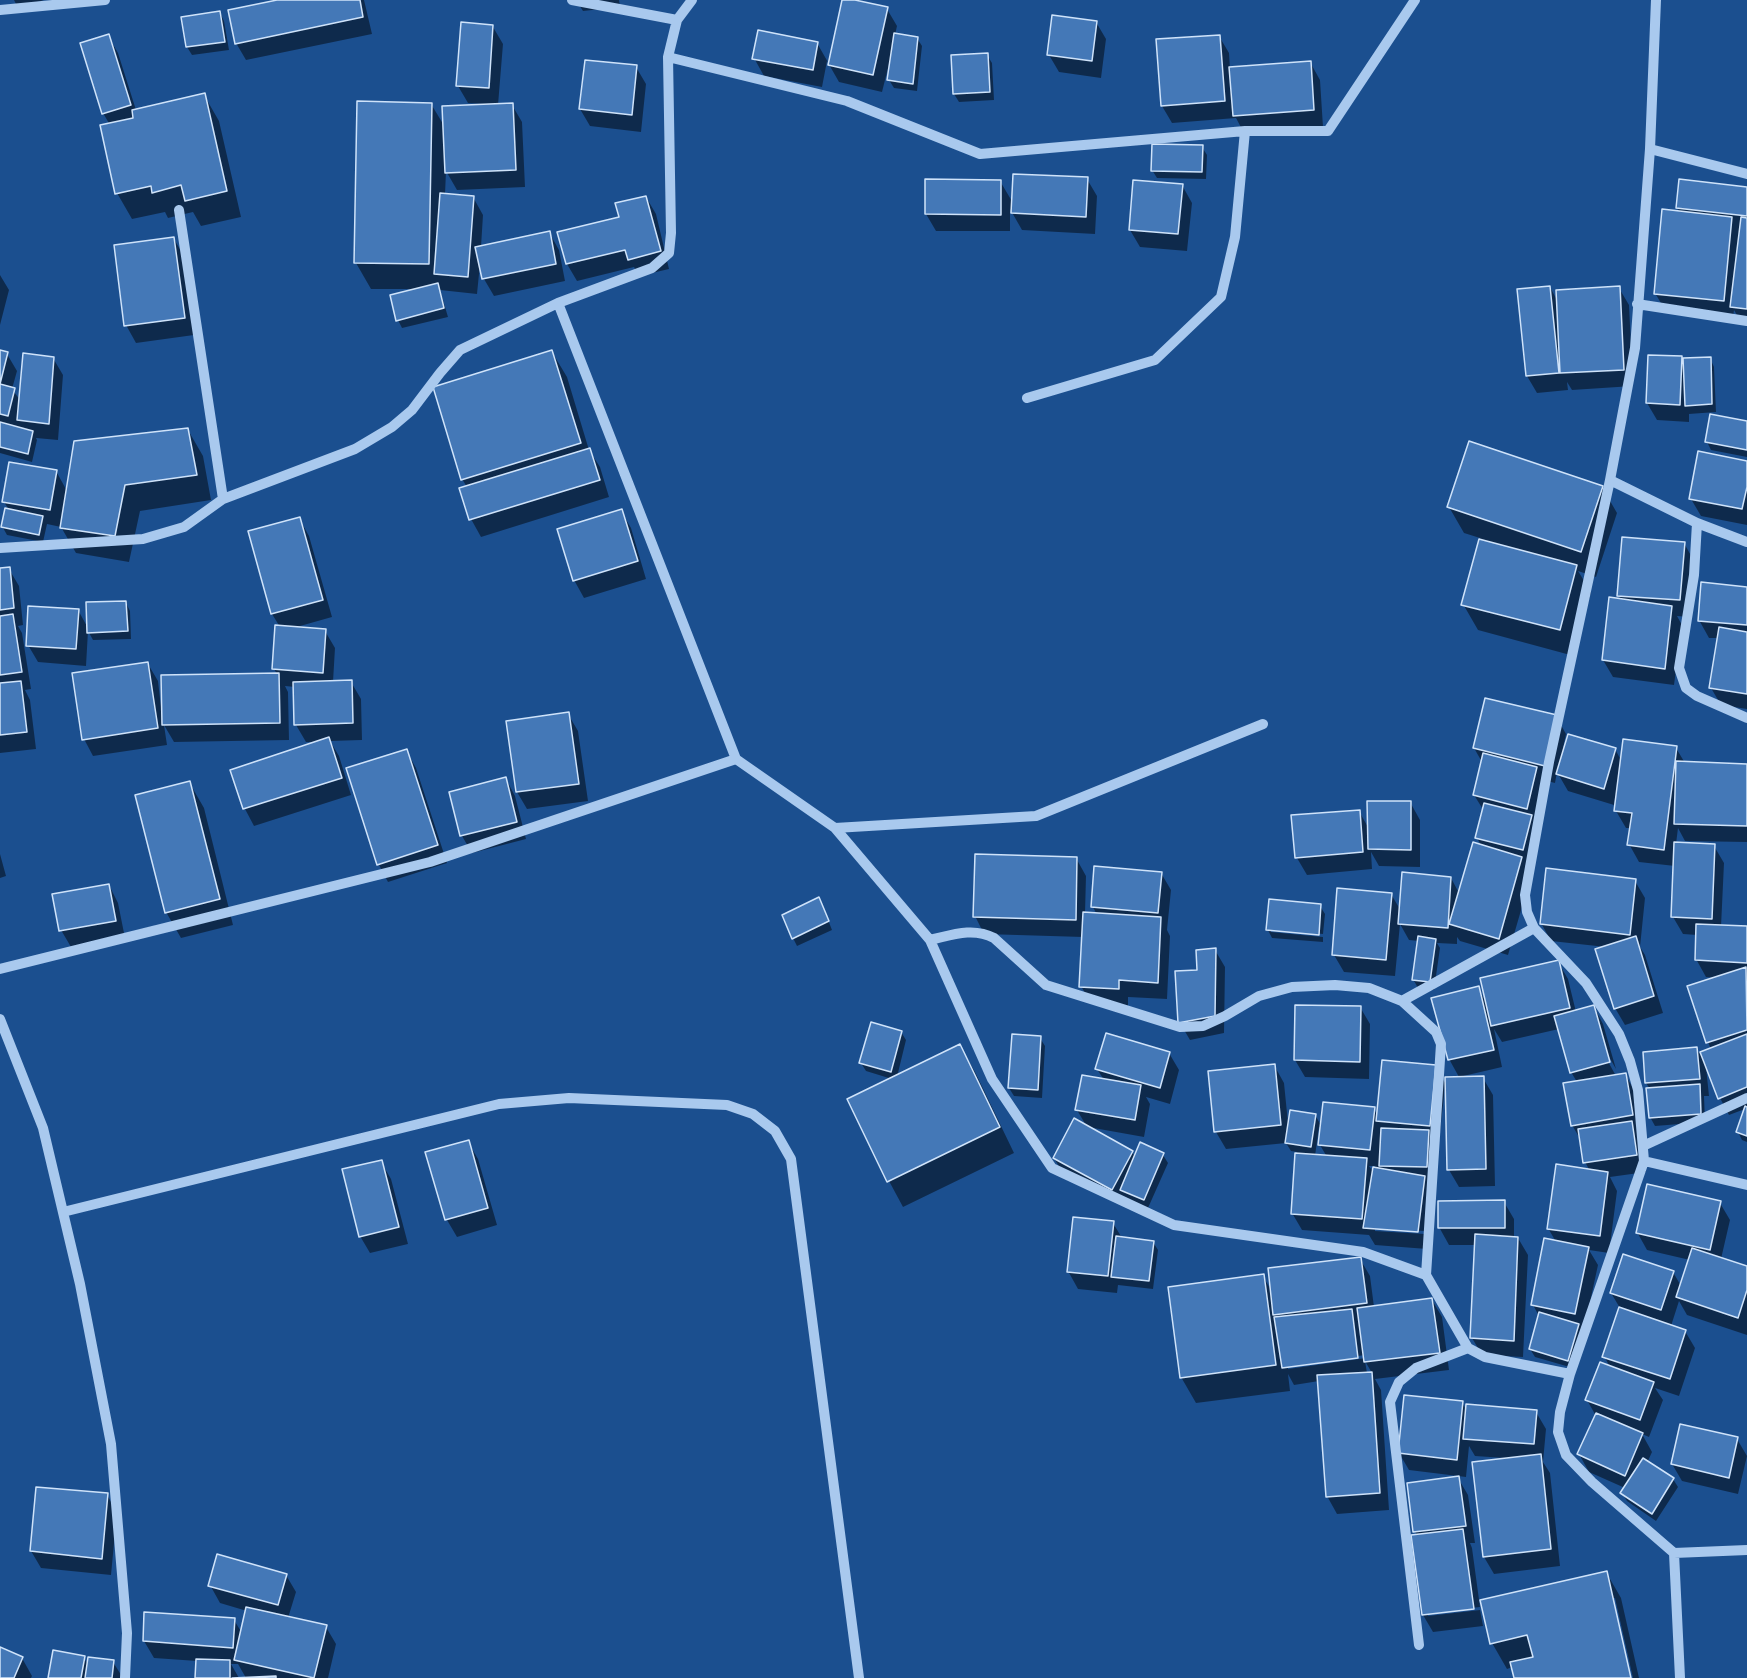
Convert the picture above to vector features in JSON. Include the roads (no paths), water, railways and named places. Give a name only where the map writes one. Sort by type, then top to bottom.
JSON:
[{"type":"street","points":[[0,10],[105,0]]},
{"type":"street","points":[[572,0],[677,20]]},
{"type":"street","points":[[0,548],[143,539],[184,527],[223,499],[355,449],[392,427],[412,410],[440,372],[460,350],[558,303],[652,268],[669,253],[671,233],[668,57],[677,20],[692,0]]},
{"type":"street","points":[[668,57],[847,101],[980,154],[1245,131],[1328,131],[1415,0]]},
{"type":"street","points":[[1656,0],[1650,149],[1635,348],[1610,480],[1549,762],[1525,895],[1527,912],[1534,928],[1586,984],[1619,1035],[1630,1061],[1638,1090],[1644,1161],[1570,1374],[1560,1412],[1558,1432],[1566,1455],[1592,1482],[1674,1553],[1747,1550]]},
{"type":"street","points":[[1027,398],[1155,360],[1221,297],[1235,237],[1245,131]]},
{"type":"street","points":[[1650,149],[1747,174]]},
{"type":"street","points":[[179,210],[223,499]]},
{"type":"street","points":[[558,303],[736,759],[835,828],[930,940],[992,1079],[1052,1168],[1174,1225],[1363,1252],[1426,1275]]},
{"type":"street","points":[[1637,303],[1747,321]]},
{"type":"street","points":[[1610,480],[1697,523],[1747,542]]},
{"type":"street","points":[[1697,523],[1694,574],[1680,668],[1686,688],[1696,696],[1747,718]]},
{"type":"street","points":[[835,828],[1036,816],[1263,724]]},
{"type":"street","points":[[0,969],[430,862],[736,759]]},
{"type":"street","points":[[1402,1001],[1534,928]]},
{"type":"street","points":[[930,940],[968,932],[984,933],[994,938],[1046,985],[1180,1027],[1203,1026],[1259,996],[1292,987],[1335,985],[1369,988],[1402,1001],[1436,1032],[1441,1044],[1426,1275],[1468,1348],[1485,1357],[1570,1374]]},
{"type":"street","points":[[0,1019],[43,1128],[80,1284],[111,1444],[127,1633],[125,1678]]},
{"type":"street","points":[[63,1212],[499,1104],[568,1098],[727,1105],[753,1114],[775,1131],[791,1160],[859,1678]]},
{"type":"street","points":[[1643,1146],[1747,1098]]},
{"type":"street","points":[[1644,1161],[1747,1185]]},
{"type":"street","points":[[1419,1645],[1390,1402],[1399,1382],[1416,1368],[1468,1348]]},
{"type":"street","points":[[1674,1553],[1680,1678]]}]
